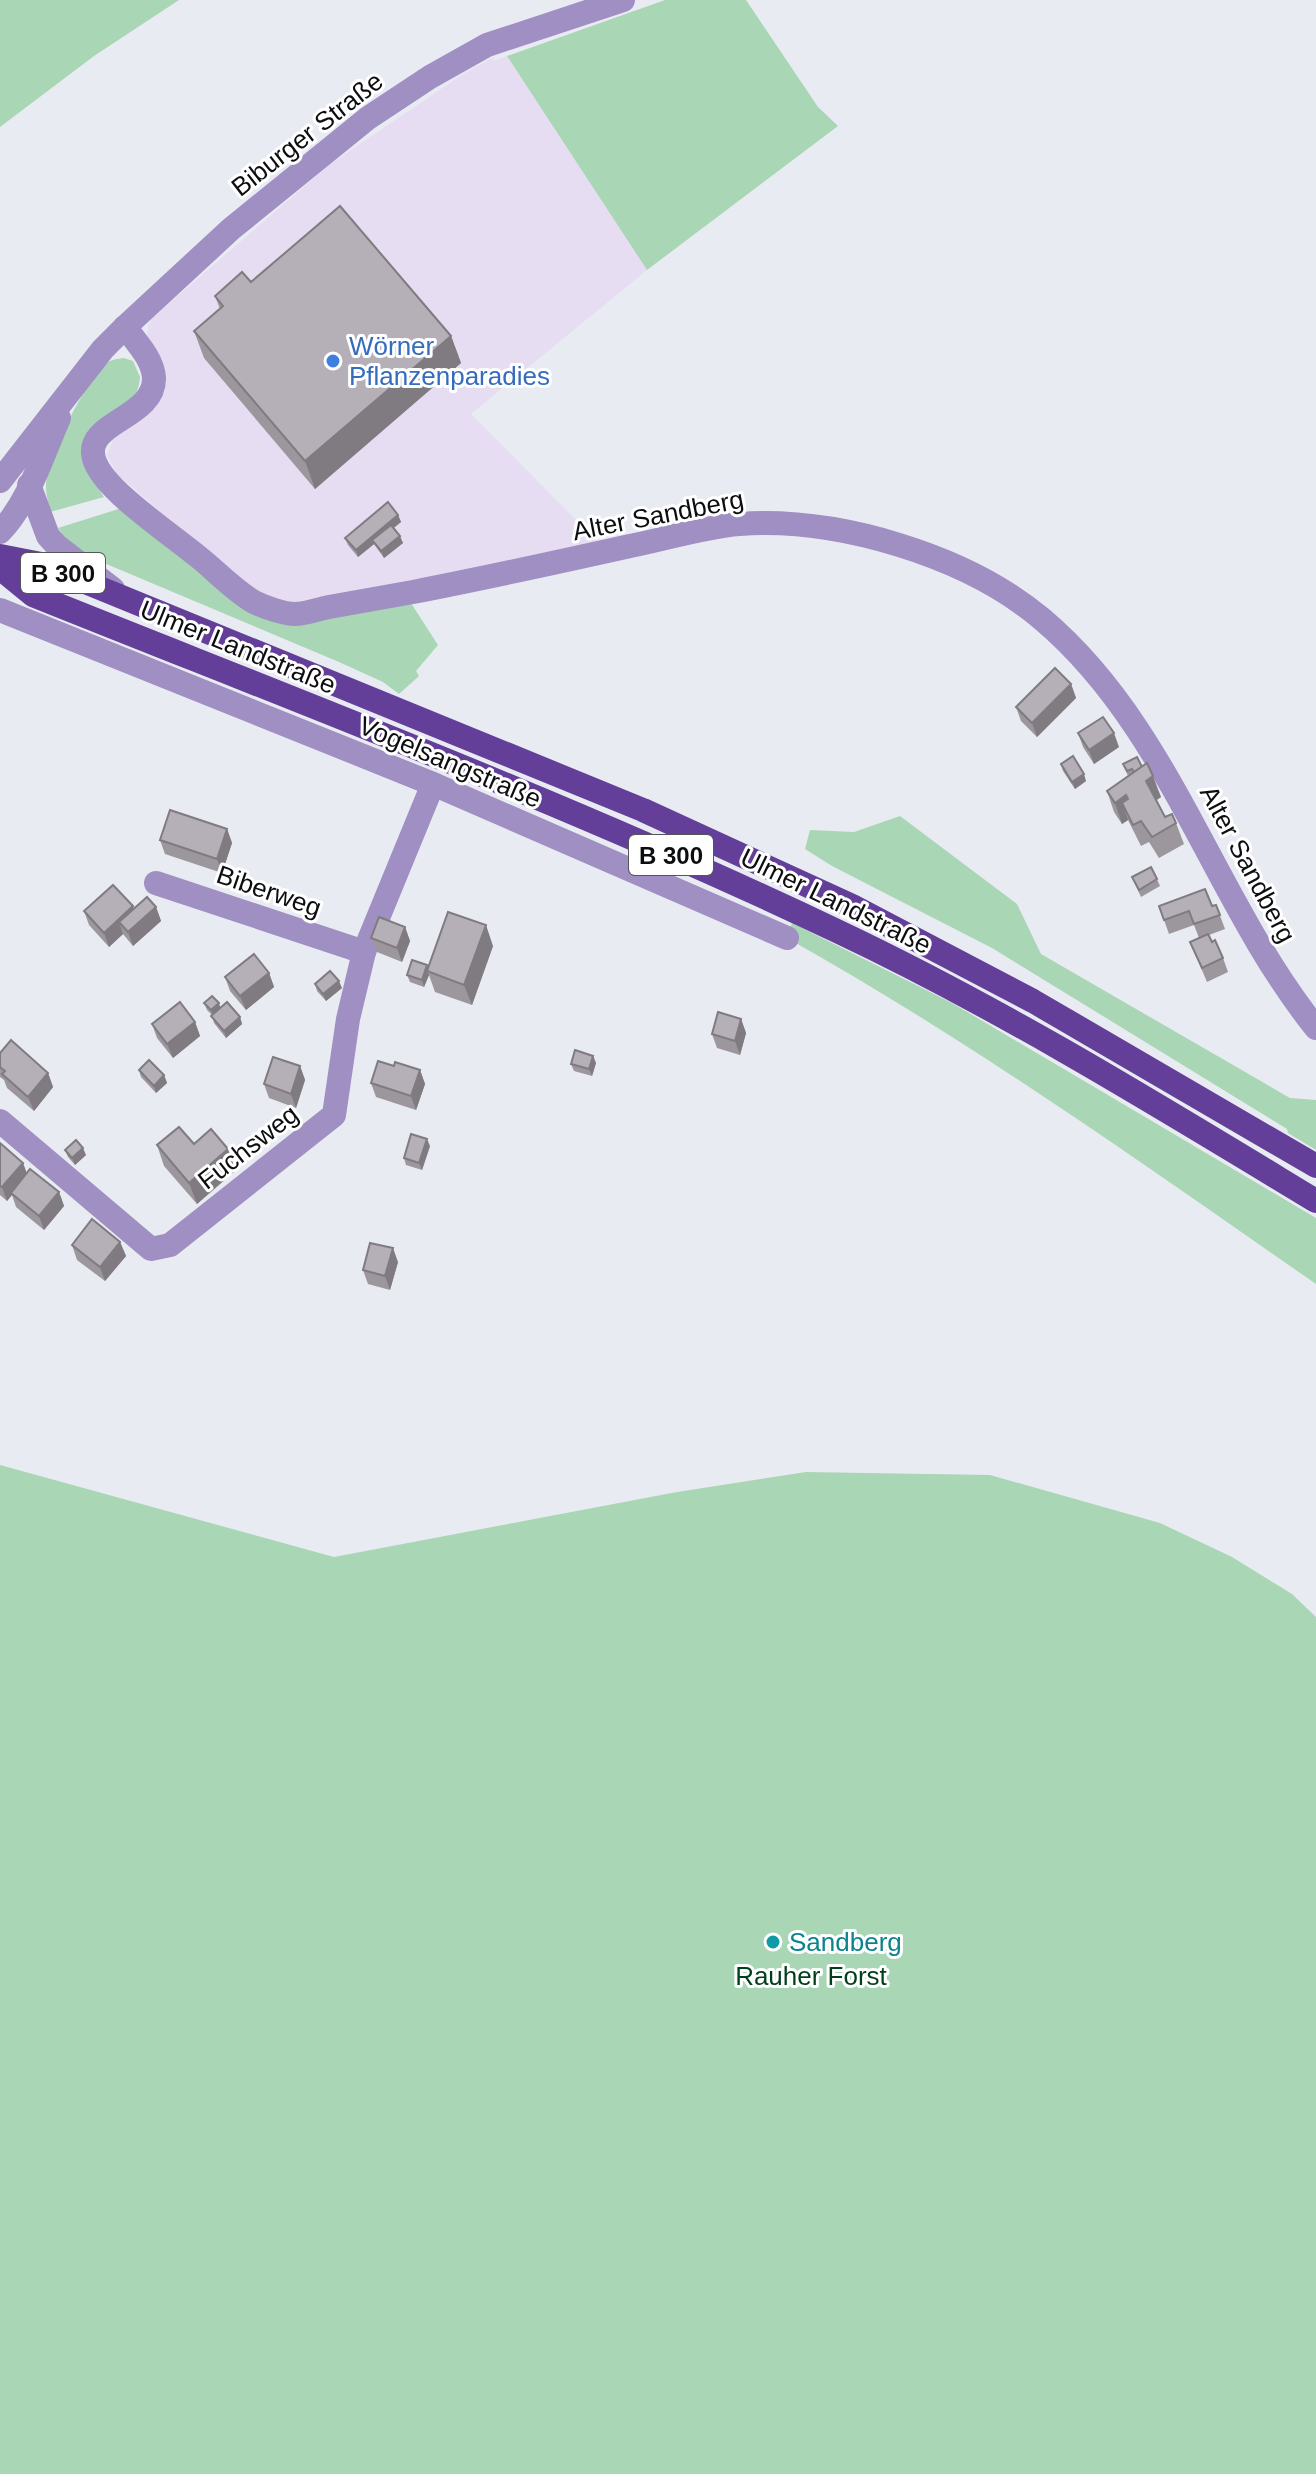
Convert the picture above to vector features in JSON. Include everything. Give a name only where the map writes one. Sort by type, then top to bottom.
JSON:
[{"type":"main road","name":"Ulmer Landstraße","points":[[0,556],[38,563],[643,810],[852,906],[1033,1001],[1316,1166]]},
{"type":"main road","name":"Ulmer Landstraße","points":[[0,568],[33,595],[547,803],[715,874],[840,932],[1019,1026],[1316,1201]]},
{"type":"street","name":"Biburger Straße","points":[[0,481],[103,349],[125,327],[231,229],[368,118],[417,85],[504,38],[623,0]]},
{"type":"street","name":"Alter Sandberg","points":[[125,327],[145,352],[154,376],[153,384],[151,393],[142,405],[107,427],[96,439],[93,451],[100,472],[122,496],[256,603],[294,614],[484,578],[736,524],[800,523],[893,542],[974,574],[1041,617],[1103,679],[1170,780],[1266,958],[1290,996],[1316,1028]]},
{"type":"street","name":"Biburger Straße","points":[[0,532],[12,520],[73,387]]},
{"type":"street","points":[[29,485],[48,536],[124,598]]},
{"type":"street","name":"Vogelsangstraße","points":[[0,610],[433,784],[787,938]]},
{"type":"street","name":"Fuchsweg","points":[[0,1121],[151,1249],[170,1245],[334,1115],[348,1019],[364,952],[433,784]]},
{"type":"street","name":"Biberweg","points":[[156,883],[364,952]]},
{"type":"shaded area","points":[[507,56],[647,270],[471,414],[599,543],[300,606],[254,593],[117,474],[107,455],[113,440],[142,419],[148,327],[152,318],[329,165],[463,74],[494,57],[493,61]]},
{"type":"green space","points":[[0,0],[179,0],[94,56],[0,127]]},
{"type":"green space","points":[[665,0],[746,0],[818,107],[838,126],[647,270],[507,56]]},
{"type":"green space","points":[[124,358],[133,361],[140,377],[135,395],[125,407],[99,422],[89,432],[85,445],[89,466],[104,497],[50,512],[46,490],[48,474],[68,422],[97,374],[110,361]]},
{"type":"green space","points":[[125,507],[261,613],[409,600],[438,645],[416,671],[419,676],[399,694],[383,682],[339,662],[85,555],[58,528]]},
{"type":"green space","points":[[900,816],[1017,904],[1041,954],[1290,1098],[1316,1100],[1316,1150],[1288,1133],[1287,1129],[992,948],[805,849],[810,830],[854,832]]},
{"type":"green space","points":[[792,923],[952,1003],[1316,1218],[1316,1284],[990,1061],[787,938]]},
{"type":"green space","name":"Rauher Forst","points":[[0,1465],[334,1557],[677,1492],[806,1472],[990,1475],[1160,1523],[1232,1557],[1292,1594],[1316,1617],[1316,2474],[0,2474]]},
{"type":"building","name":"Wörner Pflanzenparadies","points":[[340,206],[451,336],[305,461],[194,331],[223,306],[215,296],[242,272],[251,282]]},
{"type":"building","points":[[388,502],[398,515],[356,550],[345,538]]},
{"type":"building","points":[[391,525],[400,536],[381,551],[372,540]]},
{"type":"building","points":[[1055,668],[1071,684],[1032,723],[1016,707]]},
{"type":"building","points":[[1103,717],[1114,733],[1089,750],[1078,733]]},
{"type":"building","points":[[1073,756],[1084,774],[1072,782],[1061,764]]},
{"type":"building","points":[[1137,757],[1142,767],[1134,772],[1132,769],[1127,771],[1123,764]]},
{"type":"building","points":[[1147,763],[1153,776],[1146,781],[1165,817],[1172,814],[1176,823],[1152,837],[1141,821],[1133,825],[1122,803],[1128,799],[1126,795],[1115,803],[1107,791]]},
{"type":"building","points":[[170,810],[227,829],[217,859],[160,840]]},
{"type":"building","points":[[1151,867],[1157,879],[1139,890],[1132,877]]},
{"type":"building","points":[[113,885],[133,906],[104,933],[84,911]]},
{"type":"building","points":[[1205,889],[1212,906],[1216,905],[1220,915],[1194,924],[1189,911],[1164,920],[1159,906]]},
{"type":"building","points":[[147,897],[156,907],[128,932],[119,922]]},
{"type":"building","points":[[448,912],[486,925],[464,985],[427,971]]},
{"type":"building","points":[[379,917],[405,927],[397,948],[371,938]]},
{"type":"building","points":[[1208,934],[1212,942],[1215,940],[1223,958],[1202,968],[1190,942]]},
{"type":"building","points":[[254,954],[269,973],[240,996],[225,977]]},
{"type":"building","points":[[412,960],[427,965],[422,980],[407,975]]},
{"type":"building","points":[[330,971],[339,981],[323,994],[315,984]]},
{"type":"building","points":[[212,996],[219,1003],[211,1010],[204,1003]]},
{"type":"building","points":[[180,1002],[195,1022],[167,1044],[152,1024]]},
{"type":"building","points":[[227,1002],[240,1017],[224,1031],[211,1016]]},
{"type":"building","points":[[718,1012],[741,1019],[735,1041],[712,1034]]},
{"type":"building","points":[[11,1040],[48,1073],[28,1097],[2,1074],[5,1071],[0,1067],[0,1053]]},
{"type":"building","points":[[575,1050],[593,1056],[589,1069],[571,1064]]},
{"type":"building","points":[[273,1057],[300,1066],[291,1094],[264,1084]]},
{"type":"building","points":[[149,1060],[164,1075],[154,1086],[139,1070]]},
{"type":"building","points":[[378,1061],[394,1066],[395,1062],[420,1070],[411,1096],[371,1083]]},
{"type":"building","points":[[179,1127],[194,1144],[211,1129],[228,1149],[189,1183],[157,1145]]},
{"type":"building","points":[[411,1134],[427,1139],[419,1163],[404,1158]]},
{"type":"building","points":[[76,1140],[83,1148],[72,1158],[65,1150]]},
{"type":"building","points":[[0,1143],[23,1163],[2,1187],[0,1186]]},
{"type":"building","points":[[30,1169],[59,1192],[39,1216],[11,1193]]},
{"type":"building","points":[[92,1219],[120,1242],[100,1267],[72,1245]]},
{"type":"building","points":[[370,1243],[393,1248],[385,1276],[363,1270]]},
{"type":"place","name":"Wörner Pflanzenparadies","points":[[333,361]]},
{"type":"place","name":"Sandberg","points":[[773,1942]]}]
